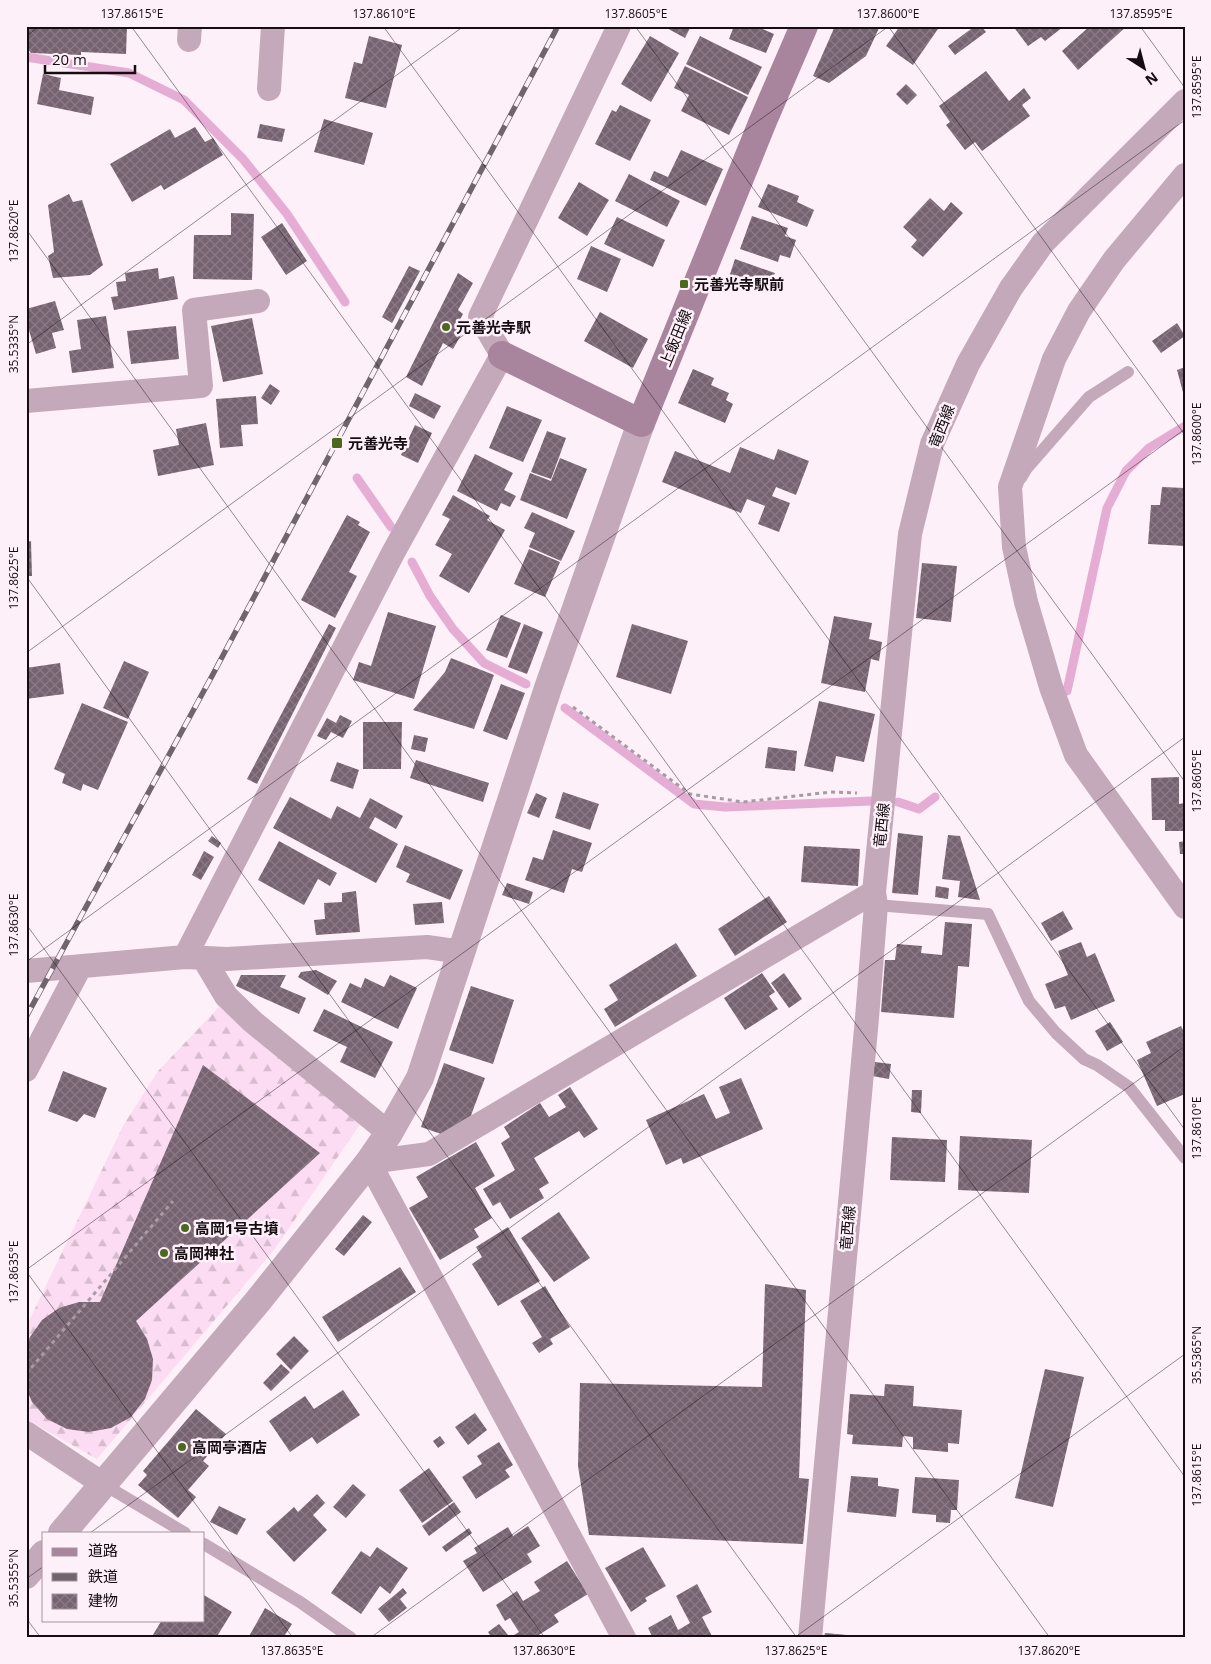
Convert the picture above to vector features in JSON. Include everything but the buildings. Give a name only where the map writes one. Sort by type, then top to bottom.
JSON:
[{"type":"main road","name":"上飯田線","points":[[641,423],[763,121],[804,26]]},
{"type":"main road","points":[[502,355],[641,423]]},
{"type":"street","points":[[269,89],[273,26]]},
{"type":"street","points":[[195,958],[388,562],[502,355],[480,317],[619,26]]},
{"type":"street","name":"竜西線","points":[[810,1638],[867,1018],[875,898],[910,534],[932,444],[968,364],[1011,288],[1044,243],[1185,101]]},
{"type":"street","points":[[1185,175],[1114,260],[1079,311],[1054,360],[1010,488],[1014,547],[1026,602],[1051,687],[1076,755],[1185,908]]},
{"type":"street","points":[[26,401],[202,386],[194,310],[258,301]]},
{"type":"street","points":[[63,1532],[258,1302],[369,1162],[389,1133],[420,1078],[548,688],[641,423]]},
{"type":"street","points":[[369,1162],[429,1154],[875,898]]},
{"type":"street","points":[[26,971],[195,958],[427,946],[462,952]]},
{"type":"street","points":[[195,958],[226,996],[254,1022],[389,1133]]},
{"type":"street","points":[[26,1070],[80,967]]},
{"type":"street","points":[[369,1162],[624,1638]]},
{"type":"street","points":[[26,1433],[103,1484]]},
{"type":"street","points":[[26,1575],[42,1556]]},
{"type":"lane","points":[[1011,498],[1027,468],[1076,411],[1090,397],[1128,372]]},
{"type":"lane","points":[[875,898],[988,914],[1029,1001],[1056,1033],[1084,1059],[1097,1065],[1129,1087],[1185,1158]]},
{"type":"lane","points":[[103,1484],[183,1532]]},
{"type":"lane","points":[[205,1545],[300,1602],[351,1638]]},
{"type":"path","points":[[548,688],[690,794],[743,802],[831,792],[885,793]]},
{"type":"path","points":[[26,1374],[173,1201]]},
{"type":"green space","points":[[219,1007],[363,1120],[274,1250],[97,1459],[26,1419],[26,1327],[123,1126],[158,1071]]},
{"type":"waterway","points":[[26,57],[129,73],[184,100],[243,159],[287,214],[345,302]]},
{"type":"waterway","points":[[1067,691],[1107,508],[1126,471],[1149,448],[1185,426]]},
{"type":"waterway","points":[[357,478],[391,527]]},
{"type":"waterway","points":[[412,562],[430,596],[453,629],[484,663],[526,684]]},
{"type":"waterway","points":[[565,708],[694,804],[725,807],[871,801]]},
{"type":"waterway","points":[[898,802],[919,809],[935,797]]},
{"type":"railway","points":[[26,1017],[212,676],[558,26]]},
{"type":"place","name":"元善光寺駅前","points":[[684,284]]},
{"type":"place","name":"元善光寺駅","points":[[446,327]]},
{"type":"place","name":"元善光寺","points":[[337,443]]},
{"type":"place","name":"高岡1号古墳","points":[[185,1228]]},
{"type":"place","name":"高岡神社","points":[[164,1253]]},
{"type":"place","name":"高岡亭酒店","points":[[182,1447]]}]
